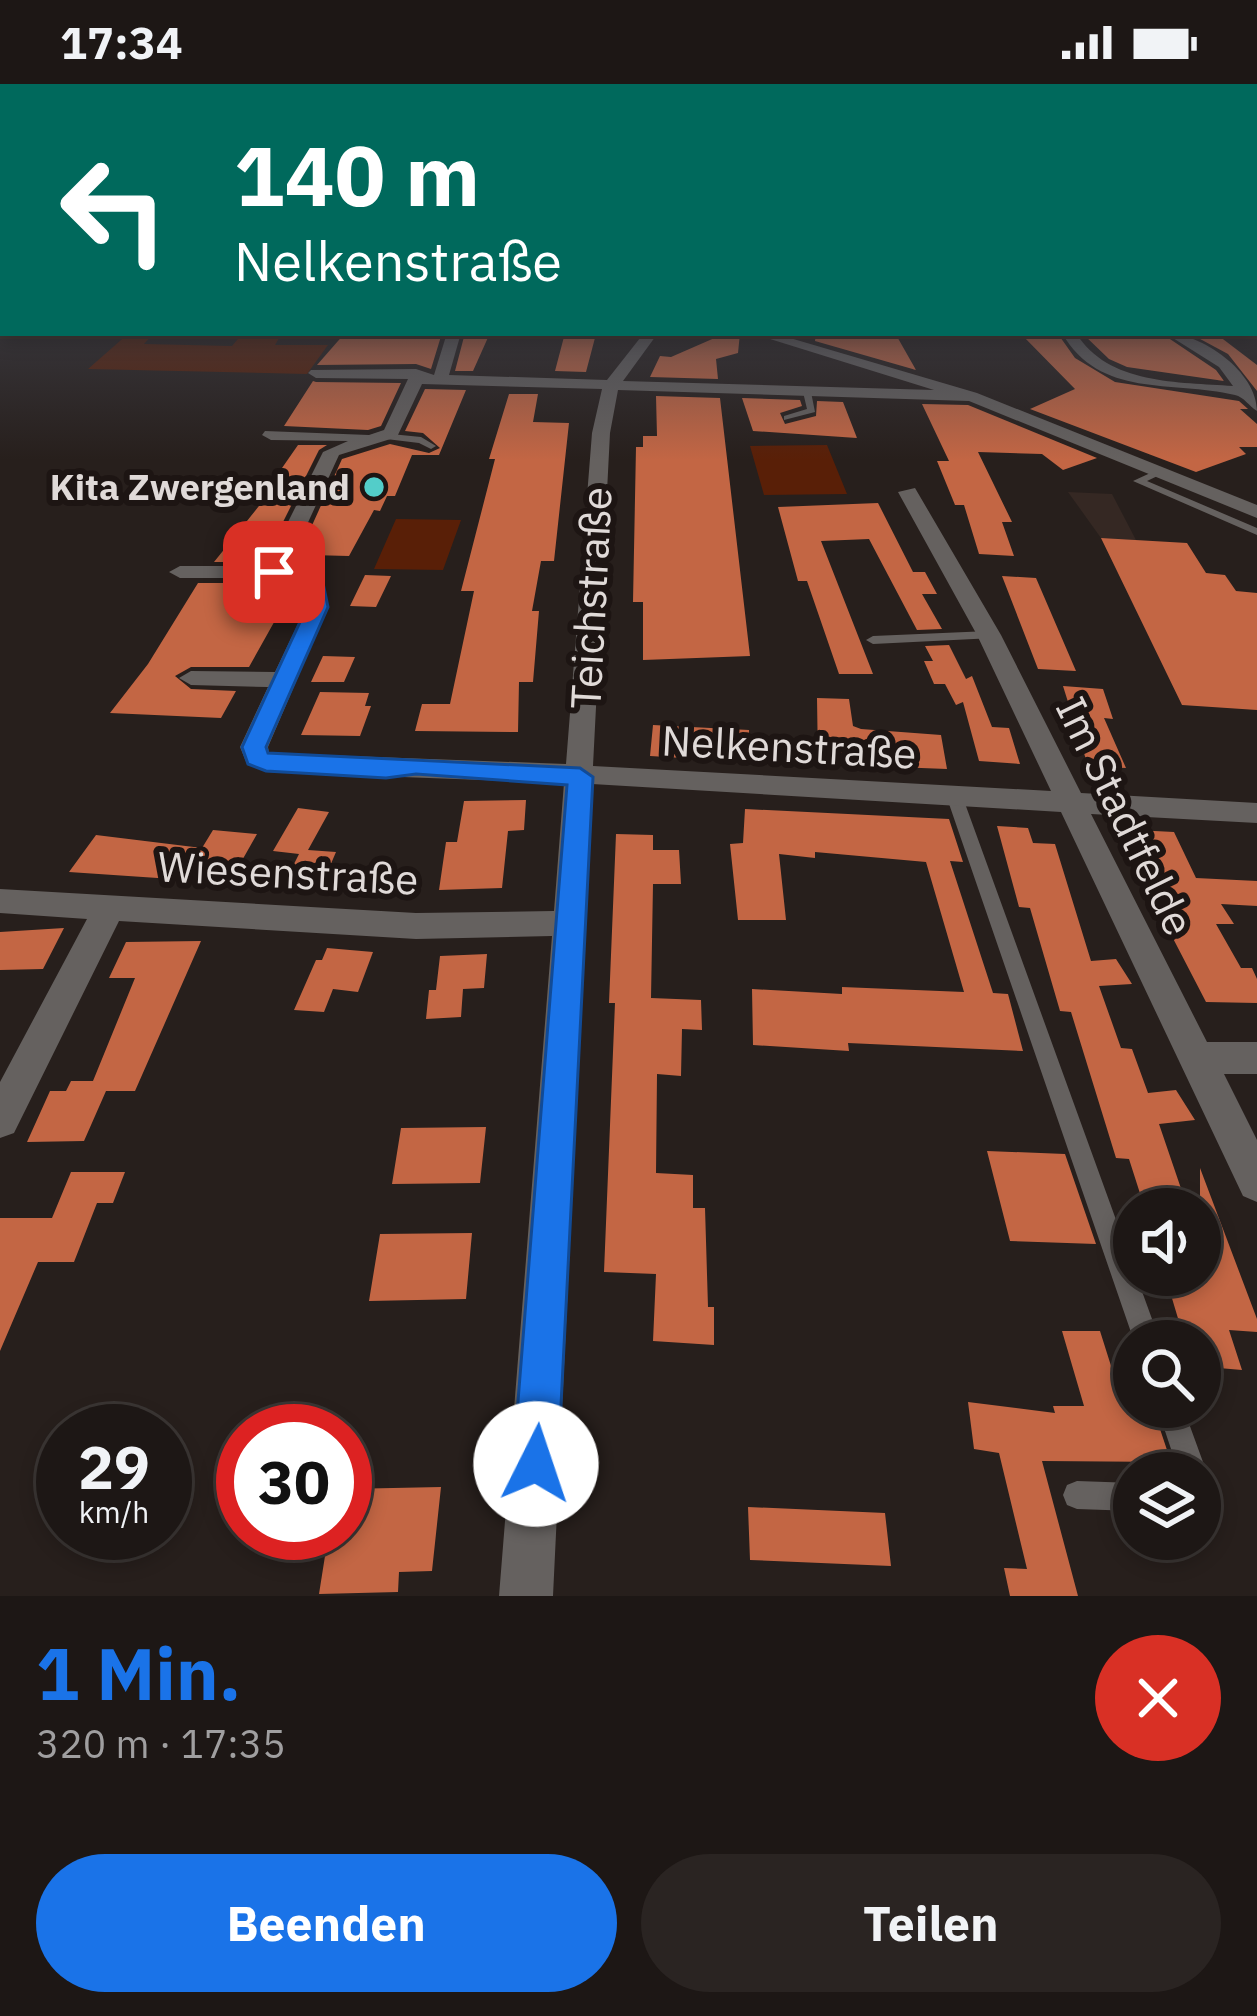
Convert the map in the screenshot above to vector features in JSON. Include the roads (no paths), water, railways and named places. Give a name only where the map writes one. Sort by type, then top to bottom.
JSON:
[{"type":"street","points":[[440,380],[453,336]]},
{"type":"street","name":"Teichstraße","points":[[530,1596],[601,433],[611,386],[649,336]]},
{"type":"street","points":[[768,336],[971,396],[1257,512]]},
{"type":"street","points":[[1072,336],[1093,361],[1131,379],[1242,391]]},
{"type":"street","points":[[1177,336],[1224,364],[1257,406]]},
{"type":"street","points":[[271,435],[337,444],[391,433],[416,380],[416,374],[316,373]]},
{"type":"street","points":[[416,380],[971,396]]},
{"type":"street","points":[[274,572],[337,444]]},
{"type":"street","name":"Im Stadtfelde","points":[[908,492],[989,635],[1257,1182]]},
{"type":"street","points":[[181,572],[302,572],[314,577],[318,586],[317,607],[286,680],[190,678]]},
{"type":"street","name":"Nelkenstraße","points":[[286,680],[254,747],[257,758],[266,763],[386,770],[416,765],[1257,813]]},
{"type":"street","name":"Wiesenstraße","points":[[0,901],[416,926],[571,923]]},
{"type":"street","points":[[0,1120],[109,908]]},
{"type":"street","points":[[1197,1058],[1257,1058]]},
{"type":"lane","points":[[787,418],[812,410],[807,392]]},
{"type":"lane","points":[[381,436],[421,440],[431,446]]},
{"type":"lane","points":[[1162,472],[1138,481],[1257,532]]},
{"type":"lane","points":[[873,640],[989,635]]},
{"type":"lane","points":[[955,798],[1140,1320]]},
{"type":"lane","points":[[1077,1495],[1113,1496]]},
{"type":"place","name":"Kita Zwergenland","points":[[374,487]]}]
